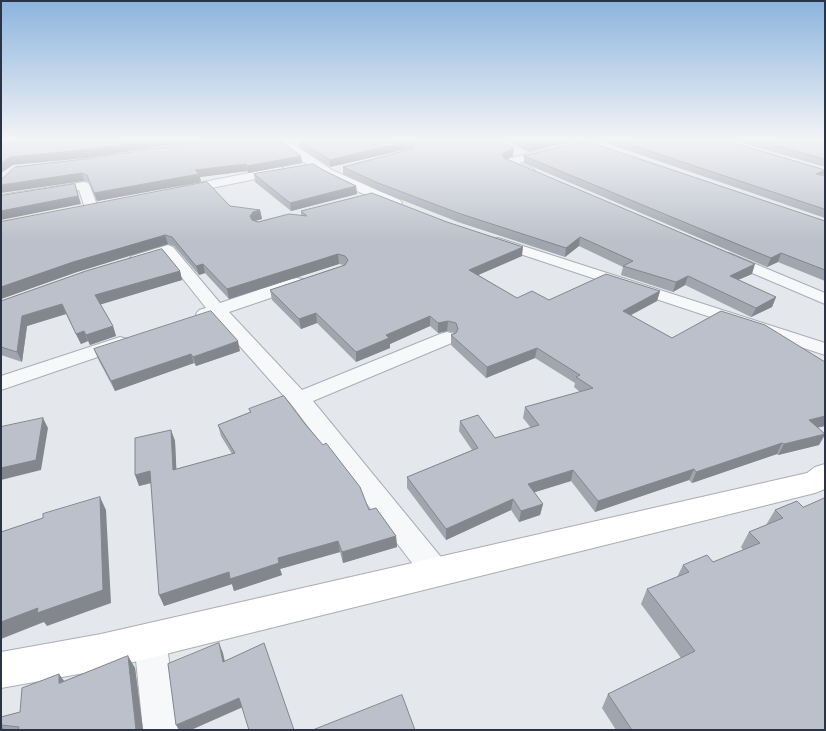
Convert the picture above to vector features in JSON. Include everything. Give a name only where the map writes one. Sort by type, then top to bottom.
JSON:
[{"type":"street","points":[[170,192],[272,173]]},
{"type":"street","points":[[336,173],[373,195],[409,209]]},
{"type":"street","points":[[533,173],[544,178]]},
{"type":"street","points":[[1,199],[84,186],[91,208]]},
{"type":"street","points":[[358,199],[373,195]]},
{"type":"street","points":[[76,210],[105,205]]},
{"type":"street","points":[[482,236],[825,349]]},
{"type":"street","points":[[118,265],[168,250],[217,310],[299,399],[435,571]]},
{"type":"street","points":[[717,252],[825,299]]},
{"type":"street","points":[[188,320],[316,277]]},
{"type":"street","points":[[1,383],[137,337]]},
{"type":"street","points":[[299,399],[447,338]]},
{"type":"street","points":[[1,670],[101,652],[435,571],[814,482],[825,474]]},
{"type":"street","points":[[150,640],[161,730]]},
{"type":"building","points":[[8,173],[81,173],[1,185],[1,179]]},
{"type":"building","points":[[82,173],[199,174],[94,193],[87,175]]},
{"type":"building","points":[[329,173],[356,186],[290,203],[254,174]]},
{"type":"building","points":[[356,173],[540,173],[755,264],[730,276],[776,297],[756,308],[688,276],[676,282],[623,266],[633,261],[580,237],[566,248],[458,213],[378,183]]},
{"type":"building","points":[[565,173],[682,173],[825,221],[825,270],[781,253],[771,258]]},
{"type":"building","points":[[717,173],[818,173],[816,174],[825,176],[825,209]]},
{"type":"building","points":[[207,182],[230,206],[260,210],[253,212],[250,216],[252,220],[258,222],[289,214],[307,216],[301,211],[372,193],[447,222],[523,247],[469,270],[517,298],[532,291],[549,300],[606,274],[660,291],[623,311],[672,338],[721,311],[765,325],[825,362],[825,416],[809,420],[825,434],[784,444],[782,443],[696,472],[694,469],[598,501],[573,470],[528,484],[543,504],[521,511],[513,499],[446,529],[407,477],[478,448],[460,421],[478,415],[495,438],[539,425],[525,407],[593,388],[576,377],[580,375],[537,348],[487,367],[451,335],[456,333],[458,329],[456,323],[448,321],[438,323],[430,316],[386,335],[389,338],[356,352],[316,313],[299,319],[270,290],[345,265],[348,260],[345,256],[338,254],[227,289],[203,264],[196,266],[172,237],[165,235],[73,262],[1,287],[1,222]]},
{"type":"building","points":[[75,184],[78,196],[1,211],[1,196]]},
{"type":"building","points":[[162,249],[180,271],[95,295],[113,326],[86,335],[84,331],[76,334],[62,304],[22,316],[17,352],[1,347],[1,301],[86,271]]},
{"type":"building","points":[[211,311],[238,341],[193,357],[191,354],[111,381],[94,349]]},
{"type":"building","points":[[284,396],[323,445],[326,443],[360,487],[369,510],[376,508],[396,536],[342,552],[338,541],[278,558],[279,563],[230,579],[229,572],[159,595],[150,471],[135,475],[135,438],[171,430],[173,470],[235,453],[218,425],[251,412],[249,409]]},
{"type":"building","points":[[43,418],[36,460],[1,468],[1,427]]},
{"type":"building","points":[[100,497],[103,590],[37,613],[38,608],[1,622],[1,532],[43,518],[43,514]]},
{"type":"building","points":[[825,498],[825,730],[632,730],[608,694],[695,651],[647,589],[689,572],[683,565],[707,555],[713,562],[760,543],[749,532],[783,518],[775,510],[797,501],[803,507]]},
{"type":"building","points":[[219,643],[223,662],[264,643],[294,730],[249,730],[239,698],[176,725],[168,664]]},
{"type":"building","points":[[128,656],[136,730],[18,730],[19,727],[1,725],[1,717],[20,712],[22,688],[59,674],[59,683]]},
{"type":"building","points":[[402,695],[415,730],[313,730]]}]
